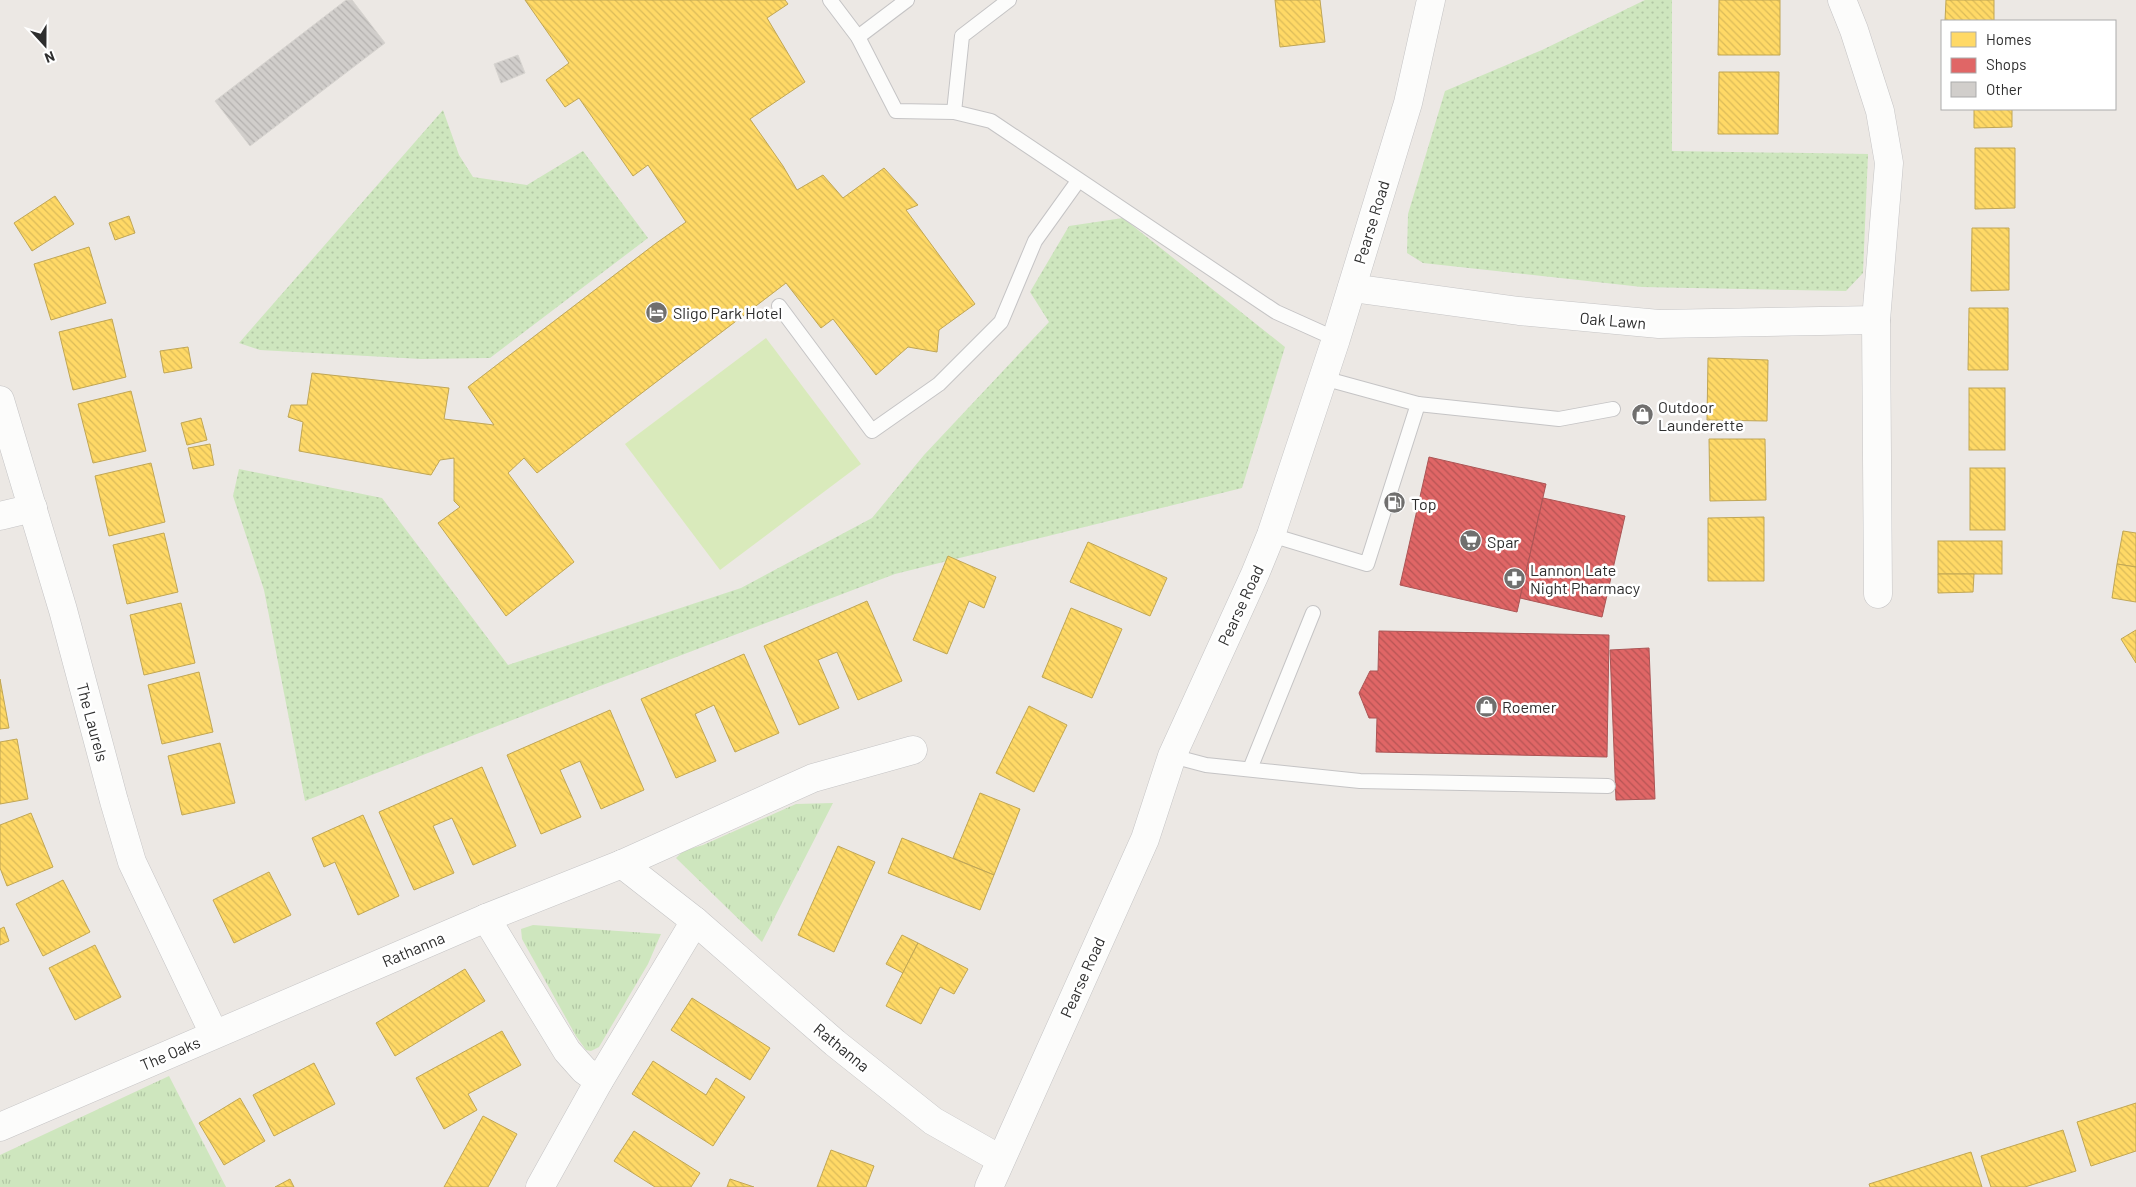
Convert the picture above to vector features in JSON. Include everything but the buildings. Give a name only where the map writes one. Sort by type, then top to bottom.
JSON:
[{"type":"street","name":"Pearse Road","points":[[989,1187],[1145,839],[1172,756],[1271,535],[1336,340],[1408,104],[1431,0]]},
{"type":"street","points":[[1842,0],[1854,30],[1880,111],[1889,163],[1876,320],[1878,594]]},
{"type":"street","name":"Oak Lawn","points":[[1352,288],[1519,311],[1659,324],[1876,320]]},
{"type":"street","name":"The Laurels","points":[[0,400],[63,610],[132,862],[214,1034]]},
{"type":"street","points":[[0,516],[33,508]]},
{"type":"street","name":"Rathanna","points":[[340,981],[486,918],[622,864],[813,778],[913,750]]},
{"type":"street","name":"Rathanna","points":[[622,864],[695,921],[835,1043],[933,1121],[1000,1159]]},
{"type":"street","points":[[486,918],[567,1051],[584,1070],[599,1081]]},
{"type":"street","points":[[540,1187],[599,1081],[695,921]]},
{"type":"street","name":"The Oaks","points":[[0,1127],[340,981]]},
{"type":"lane","points":[[830,0],[858,37],[896,112],[954,112],[991,121],[1276,312],[1336,340]]},
{"type":"lane","points":[[858,37],[907,0]]},
{"type":"lane","points":[[954,112],[962,36],[1009,0]]},
{"type":"lane","points":[[779,306],[872,431],[940,384],[1001,322],[1035,241],[1078,181]]},
{"type":"lane","points":[[1323,378],[1418,404],[1559,419],[1613,409]]},
{"type":"lane","points":[[1271,535],[1367,564],[1418,404]]},
{"type":"lane","points":[[1250,769],[1313,613]]},
{"type":"lane","points":[[1172,756],[1206,765],[1360,781],[1608,786]]},
{"type":"green space","points":[[1645,0],[1672,0],[1672,151],[1868,154],[1863,273],[1846,291],[1642,287],[1423,263],[1407,253],[1408,214],[1445,91],[1542,50]]},
{"type":"green space","points":[[443,110],[459,155],[473,177],[527,185],[583,151],[648,238],[490,358],[421,359],[260,350],[239,343]]},
{"type":"green space","points":[[1123,218],[1285,347],[1242,488],[895,574],[305,801],[264,590],[233,496],[239,469],[382,498],[508,665],[741,588],[872,518],[924,455],[1049,322],[1030,292],[1069,226]]},
{"type":"green space","points":[[766,338],[861,464],[720,570],[625,444]]},
{"type":"green space","points":[[833,803],[762,942],[676,858],[683,851],[703,845],[796,804]]},
{"type":"green space","points":[[533,925],[661,934],[648,964],[599,1047],[591,1051],[586,1050],[576,1036],[522,939],[521,929]]},
{"type":"green space","points":[[169,1076],[226,1187],[0,1187],[0,1155]]},
{"type":"place","name":"Sligo Park Hotel","points":[[657,312]]},
{"type":"place","name":"Outdoor Launderette","points":[[1642,415]]},
{"type":"place","name":"Top","points":[[1395,503]]},
{"type":"place","name":"Spar","points":[[1471,541]]},
{"type":"place","name":"Lannon Late Night Pharmacy","points":[[1514,578]]},
{"type":"place","name":"Roemer","points":[[1486,706]]}]
